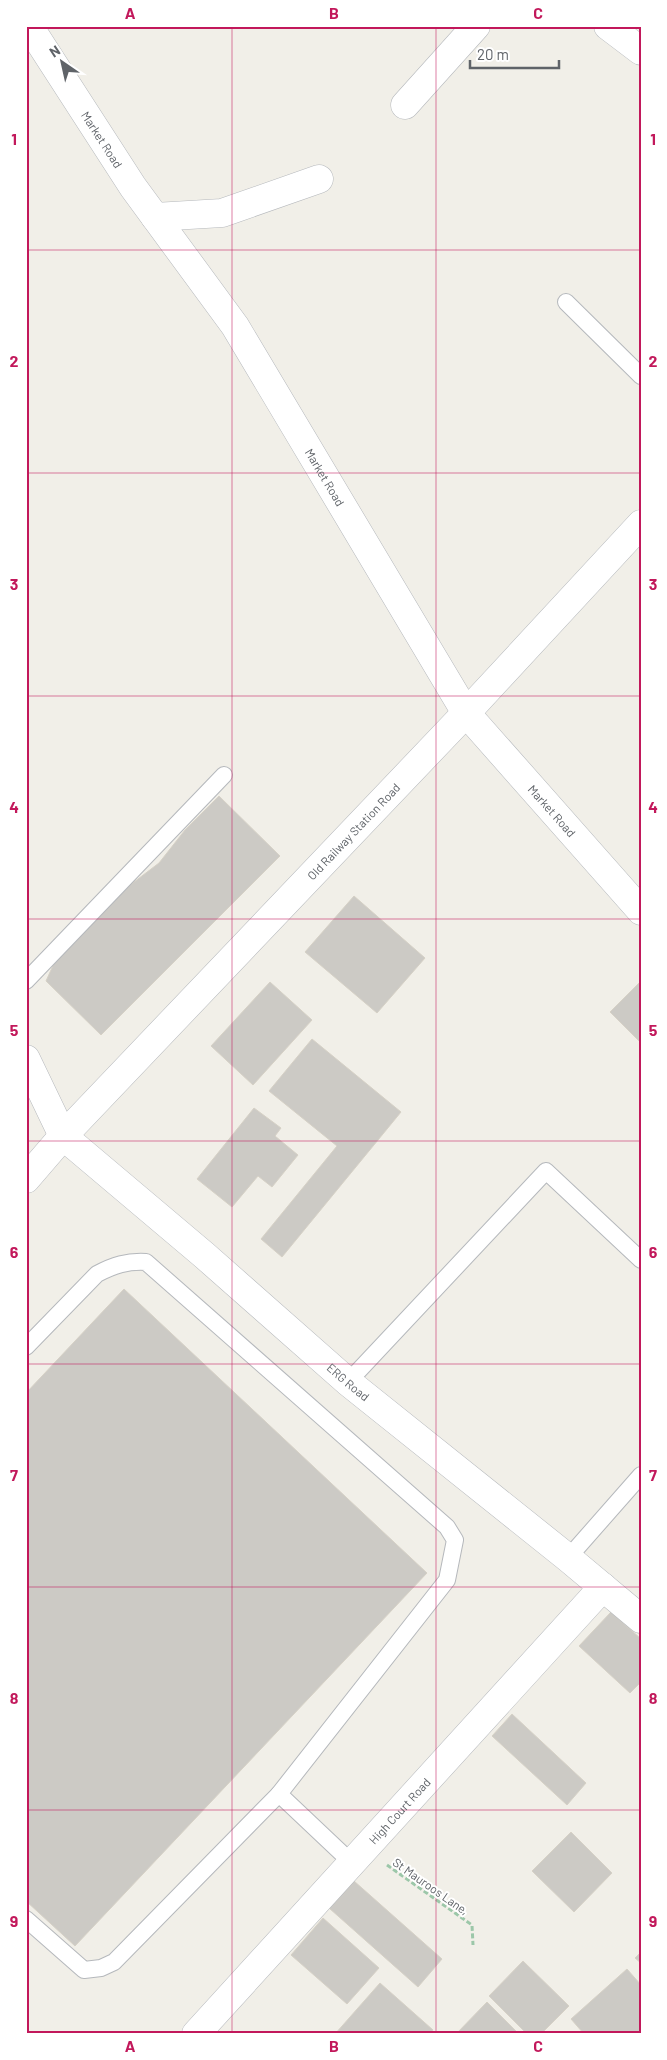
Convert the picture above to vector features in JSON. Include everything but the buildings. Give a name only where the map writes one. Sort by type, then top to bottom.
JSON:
[{"type":"street","name":"Market Road","points":[[29,26],[133,187],[235,326],[466,713],[641,911]]},
{"type":"street","points":[[405,105],[476,26]]},
{"type":"street","points":[[608,26],[641,51]]},
{"type":"street","points":[[155,217],[222,213],[319,179]]},
{"type":"street","name":"Old Railway Station Road","points":[[26,1179],[63,1136],[466,713],[641,524]]},
{"type":"street","points":[[26,1059],[63,1136]]},
{"type":"street","name":"ERG Road","points":[[63,1136],[204,1255],[348,1382],[568,1558],[641,1619]]},
{"type":"street","name":"High Court Road","points":[[196,2034],[603,1587]]},
{"type":"lane","points":[[566,302],[641,376]]},
{"type":"lane","points":[[26,982],[224,775]]},
{"type":"lane","points":[[348,1382],[546,1171],[641,1260]]},
{"type":"lane","points":[[26,1347],[97,1274],[112,1266],[130,1261],[146,1262],[447,1527],[455,1540],[447,1580],[279,1794],[114,1962],[101,1968],[84,1970],[26,1920]]},
{"type":"lane","points":[[568,1558],[641,1475]]},
{"type":"lane","points":[[279,1794],[358,1856]]},
{"type":"path","name":"St Mauroos Lane,","points":[[358,1856],[472,1925],[473,1945]]}]
